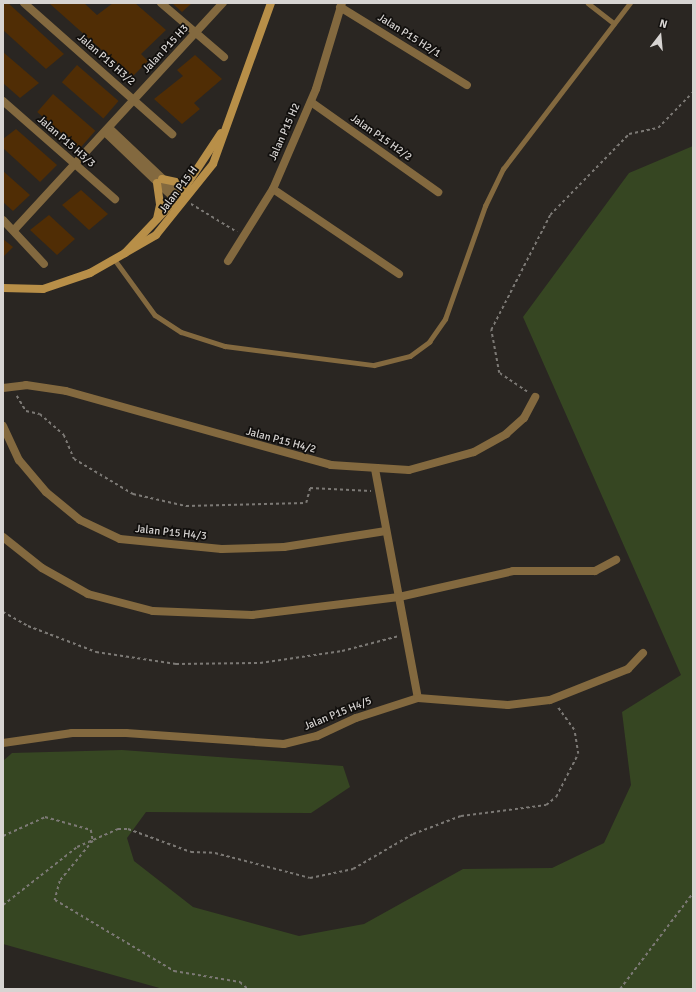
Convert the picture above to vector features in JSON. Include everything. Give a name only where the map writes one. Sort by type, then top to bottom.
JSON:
[{"type":"street","name":"Jalan P15 H3/2","points":[[24,3],[172,134]]},
{"type":"street","points":[[161,3],[224,57]]},
{"type":"street","name":"Jalan P15 H3","points":[[14,230],[223,3]]},
{"type":"street","name":"Jalan P15 H","points":[[124,253],[156,235],[181,201],[213,164],[271,3]]},
{"type":"street","name":"Jalan P15 H2/1","points":[[341,5],[467,85]]},
{"type":"street","name":"Jalan P15 H2","points":[[228,261],[273,189],[311,102],[341,5]]},
{"type":"street","name":"Jalan P15 H3/3","points":[[3,101],[115,199]]},
{"type":"street","name":"Jalan P15 H2/2","points":[[311,102],[438,192]]},
{"type":"street","name":"Jalan P15 H","points":[[4,288],[43,289],[115,260],[124,253],[157,219],[181,201],[192,178],[229,121]]},
{"type":"street","points":[[107,130],[181,201]]},
{"type":"street","points":[[160,181],[181,183],[192,178]]},
{"type":"street","points":[[157,219],[160,206],[160,181]]},
{"type":"street","points":[[273,189],[399,274]]},
{"type":"street","points":[[3,220],[14,230],[44,264]]},
{"type":"street","name":"Jalan P15 H4/2","points":[[3,388],[13,387],[66,391],[272,451],[331,465],[409,470],[474,452],[524,418],[535,397]]},
{"type":"street","name":"Jalan P15 H4/3","points":[[3,426],[19,460],[46,492],[80,520],[120,539],[222,549],[284,547],[386,530]]},
{"type":"street","points":[[375,469],[418,698]]},
{"type":"street","points":[[3,537],[42,568],[88,594],[153,612],[252,615],[399,597],[513,570],[595,571],[616,560]]},
{"type":"street","name":"Jalan P15 H4/5","points":[[3,743],[72,733],[126,733],[284,744],[317,736],[356,718],[418,698],[508,705],[550,700],[628,669],[643,653]]},
{"type":"lane","points":[[588,3],[614,23]]},
{"type":"lane","points":[[115,260],[155,315],[181,332],[225,346],[374,365],[410,356],[429,342],[446,319],[485,206],[503,169],[630,3]]},
{"type":"path","points":[[535,397],[499,373],[491,330],[550,214],[629,134],[658,128],[693,92]]},
{"type":"path","points":[[181,201],[244,236]]},
{"type":"path","points":[[13,387],[26,411],[40,414],[64,435],[74,459],[133,494],[186,506],[306,503],[310,488],[379,491]]},
{"type":"path","points":[[3,612],[28,626],[96,652],[176,664],[260,663],[342,651],[406,634]]},
{"type":"path","points":[[3,905],[77,847],[118,829],[128,829],[191,852],[215,853],[291,875],[310,878],[353,869],[413,834],[461,816],[533,809],[556,796],[574,766],[579,742],[564,714],[550,700]]},
{"type":"path","points":[[3,836],[45,817],[91,830],[93,841],[60,881],[55,900],[174,971],[240,982],[248,989]]},
{"type":"path","points":[[620,989],[693,893]]},
{"type":"green space","points":[[693,146],[693,989],[163,989],[3,944],[3,761],[12,753],[122,750],[343,766],[350,787],[311,813],[146,812],[127,838],[134,861],[193,907],[299,936],[364,924],[463,869],[552,868],[604,843],[631,785],[622,712],[681,675],[523,317],[629,173]]},
{"type":"building","points":[[3,3],[8,3],[64,54],[46,69],[3,30]]},
{"type":"building","points":[[49,3],[84,3],[97,15],[113,3],[135,3],[166,30],[141,54],[148,61],[132,77]]},
{"type":"building","points":[[172,3],[192,3],[182,12]]},
{"type":"building","points":[[3,52],[39,83],[20,98],[3,83]]},
{"type":"building","points":[[195,55],[222,79],[194,103],[200,109],[182,124],[154,99],[183,76],[177,70]]},
{"type":"building","points":[[77,65],[119,101],[103,118],[62,82]]},
{"type":"building","points":[[53,94],[95,131],[80,149],[37,112]]},
{"type":"building","points":[[16,129],[57,165],[40,182],[3,148],[3,139]]},
{"type":"building","points":[[3,171],[30,195],[13,211],[3,202]]},
{"type":"building","points":[[81,190],[108,214],[89,230],[62,205]]},
{"type":"building","points":[[49,215],[75,239],[57,255],[30,230]]},
{"type":"building","points":[[3,239],[13,247],[3,257]]}]
